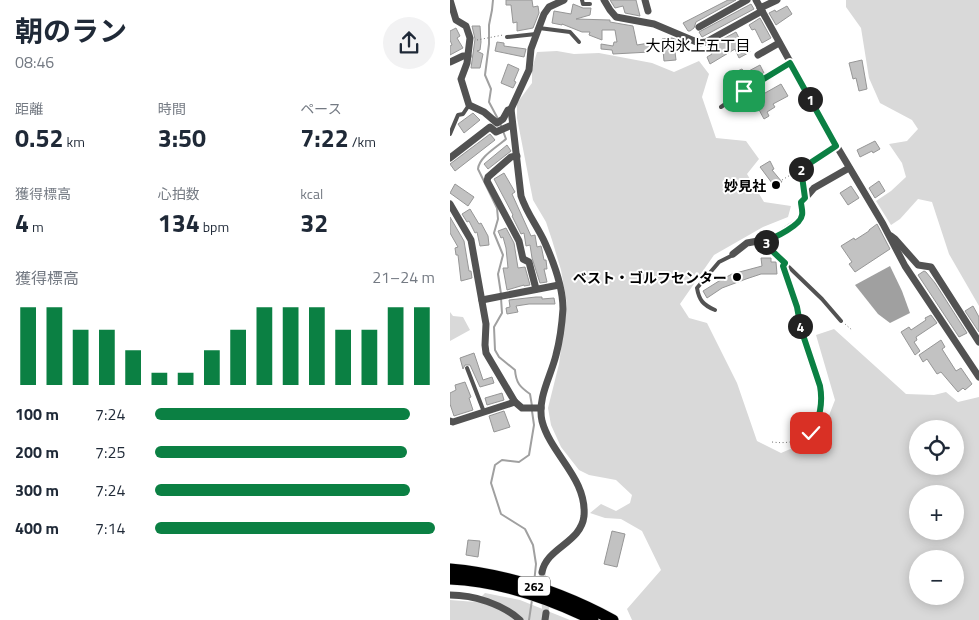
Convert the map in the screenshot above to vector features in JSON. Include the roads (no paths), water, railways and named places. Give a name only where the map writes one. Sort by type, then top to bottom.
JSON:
[{"type":"highway","name":"262","points":[[450,569],[497,576],[534,586],[614,620]]},
{"type":"highway","name":"262","points":[[450,579],[514,589],[540,597],[593,620]]},
{"type":"street","points":[[450,0],[453,21],[466,26],[469,41],[468,56],[461,79],[470,105],[484,112],[497,123],[511,109],[529,70],[531,49],[544,14],[553,2],[564,0]]},
{"type":"street","points":[[604,0],[616,17],[654,24],[699,43],[706,42],[777,0]]},
{"type":"street","points":[[645,0],[648,11]]},
{"type":"street","points":[[699,27],[709,18],[727,14],[747,0]]},
{"type":"street","points":[[756,0],[836,146],[905,266],[979,377]]},
{"type":"street","points":[[758,55],[779,43]]},
{"type":"street","points":[[450,62],[463,56],[468,56]]},
{"type":"street","points":[[511,109],[525,208],[545,243],[562,300],[562,318],[557,354],[543,396],[542,420],[548,437],[579,485],[584,517],[580,530],[547,558],[542,572]]},
{"type":"street","points":[[450,158],[490,127],[496,132],[512,125]]},
{"type":"street","points":[[517,156],[511,157],[488,177],[487,181],[519,241],[523,259],[530,262],[536,290]]},
{"type":"street","points":[[733,254],[747,243],[774,238],[799,222],[802,216],[801,202],[814,188],[849,168]]},
{"type":"street","points":[[450,204],[471,240],[486,324],[486,353],[515,402],[522,408],[541,408]]},
{"type":"street","points":[[888,235],[895,239],[918,264],[931,267],[979,342]]},
{"type":"street","points":[[482,300],[558,285]]},
{"type":"street","points":[[450,421],[453,422],[515,402]]},
{"type":"street","points":[[450,595],[495,604],[511,612],[520,620]]},
{"type":"lane","points":[[582,0],[584,4],[590,4]]},
{"type":"lane","points":[[507,37],[538,31],[570,32],[580,42]]},
{"type":"lane","points":[[721,107],[790,63]]},
{"type":"lane","points":[[450,134],[458,115],[463,114],[470,105]]},
{"type":"lane","points":[[801,169],[836,146]]},
{"type":"lane","points":[[766,240],[768,247],[841,320]]},
{"type":"lane","points":[[714,310],[706,306],[698,298],[697,288],[719,262],[733,254]]},
{"type":"lane","points":[[785,263],[783,266],[814,367]]},
{"type":"lane","points":[[467,368],[484,412]]},
{"type":"waterway","points":[[493,0],[485,75],[491,89],[489,102],[498,119]]},
{"type":"waterway","points":[[500,123],[506,139],[485,156],[478,169],[497,208],[498,219],[494,233],[503,255],[498,274],[501,294]]},
{"type":"waterway","points":[[501,298],[502,313],[494,327],[495,350],[499,357],[515,370],[519,384],[530,394],[532,406]]},
{"type":"waterway","points":[[532,411],[534,425],[529,455],[519,462],[502,460],[495,465],[491,483],[501,514],[525,529],[533,545],[536,564],[534,583]]},
{"type":"waterway","points":[[529,620],[532,600]]},
{"type":"tunnel","points":[[542,572],[546,613]]},
{"type":"place","name":"妙見社","points":[[776,185]]},
{"type":"place","name":"ベスト・ゴルフセンター","points":[[737,277]]},
{"type":"district","name":"大内氷上五丁目","points":[[698,45]]}]
